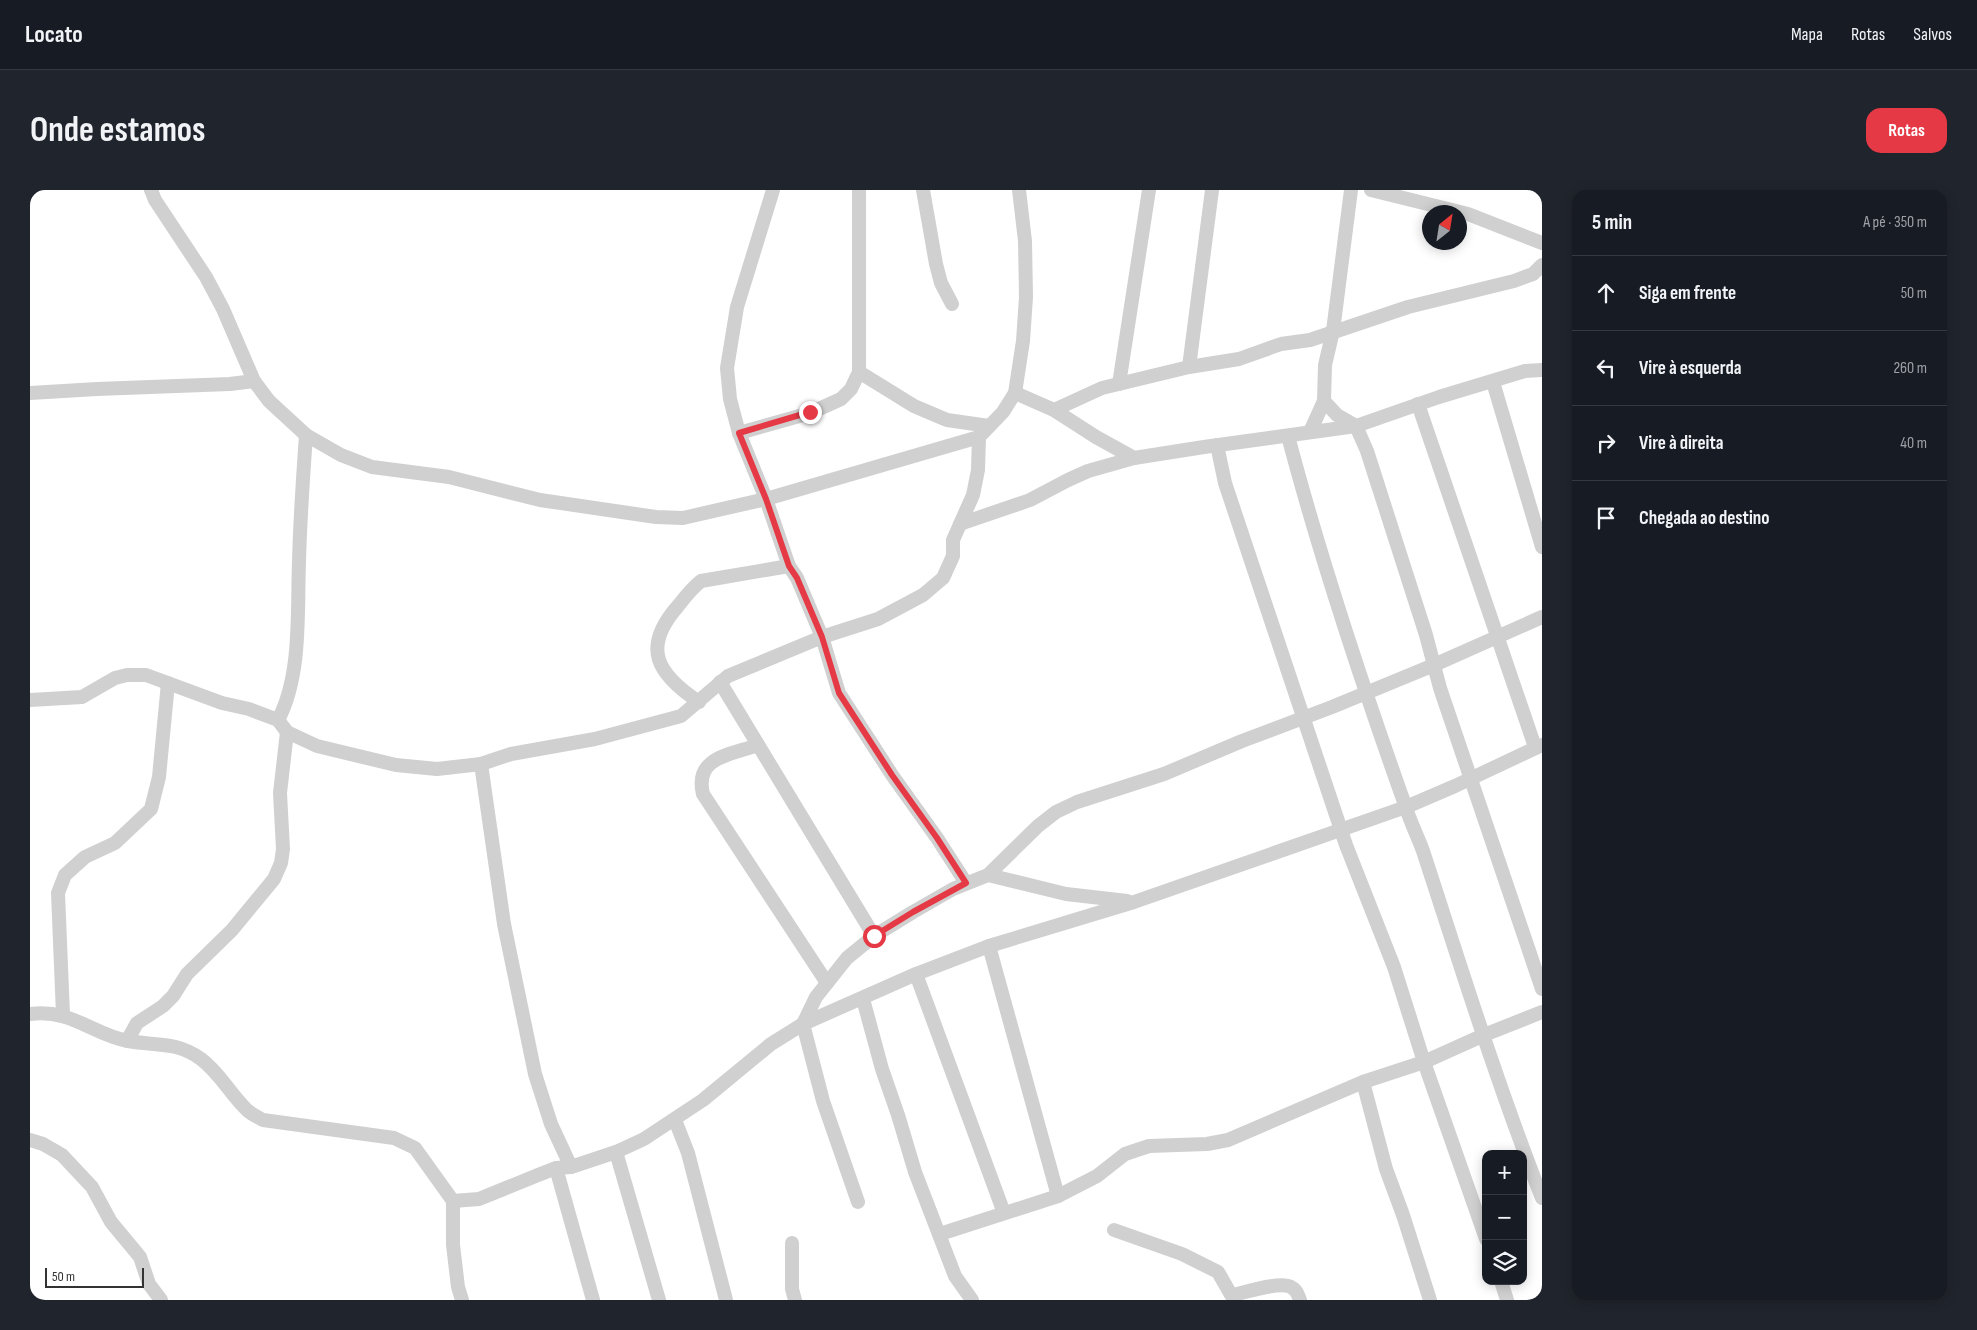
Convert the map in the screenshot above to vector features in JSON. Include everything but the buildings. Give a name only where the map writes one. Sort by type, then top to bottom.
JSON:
[{"type":"street","points":[[151,190],[155,200],[206,278],[223,308],[254,381],[269,401],[306,435],[341,455],[372,467],[449,477],[540,500],[656,517],[683,518],[766,499],[979,437],[1003,412],[1015,393],[1023,341],[1026,297],[1025,241],[1019,190]]},
{"type":"street","points":[[773,190],[737,307],[727,368],[730,400],[739,433],[766,499],[789,566],[797,578],[822,637],[839,693],[892,775],[937,838],[966,883]]},
{"type":"street","points":[[739,433],[810,412],[841,399],[851,389],[859,372],[859,190]]},
{"type":"street","points":[[924,190],[936,264],[941,283],[952,304]]},
{"type":"street","points":[[1119,384],[1149,190]]},
{"type":"street","points":[[1189,367],[1212,190]]},
{"type":"street","points":[[1310,432],[1324,401],[1325,365],[1333,331],[1352,190]]},
{"type":"street","points":[[1371,190],[1468,214],[1542,243]]},
{"type":"street","points":[[1054,410],[1102,388],[1189,367],[1239,359],[1280,344],[1310,340],[1408,307],[1514,281],[1533,274],[1542,265]]},
{"type":"street","points":[[960,524],[1030,500],[1088,471],[1134,458],[1356,426],[1418,404],[1525,371],[1542,370]]},
{"type":"street","points":[[859,372],[914,406],[947,420],[988,426]]},
{"type":"street","points":[[30,393],[230,384],[254,381]]},
{"type":"street","points":[[1493,382],[1542,547]]},
{"type":"street","points":[[1015,393],[1054,410],[1096,437],[1134,458]]},
{"type":"street","points":[[1324,401],[1337,415],[1356,426],[1370,459],[1440,688],[1542,989]]},
{"type":"street","points":[[453,1202],[479,1199],[556,1168],[571,1167],[616,1152],[644,1139],[703,1100],[771,1044],[803,1024],[916,974],[989,946],[1134,902],[1406,807],[1539,746],[1498,636],[1418,404]]},
{"type":"street","points":[[278,720],[290,688],[296,648],[306,435]]},
{"type":"street","points":[[1288,436],[1311,523],[1367,693],[1422,848],[1505,1100],[1542,1198]]},
{"type":"street","points":[[30,700],[82,697],[115,678],[127,675],[146,675],[222,703],[248,709],[278,720],[287,732],[316,746],[396,765],[437,769],[481,764],[511,754],[595,738],[681,716],[720,682],[736,672],[822,637],[878,619],[923,595],[943,578],[953,556],[953,540],[973,495],[978,470],[979,437]]},
{"type":"street","points":[[1218,445],[1225,483],[1341,829],[1394,967],[1424,1062],[1482,1228]]},
{"type":"street","points":[[699,702],[682,690],[667,674],[658,660],[656,643],[659,632],[671,613],[694,586],[702,581],[789,566]]},
{"type":"street","points":[[858,1202],[823,1101],[803,1024],[816,997],[847,958],[874,936],[913,912],[966,883],[988,875],[1038,826],[1056,812],[1077,802],[1164,774],[1242,741],[1367,693],[1542,617]]},
{"type":"street","points":[[63,1015],[58,893],[65,875],[85,857],[115,844],[151,809],[159,777],[168,682]]},
{"type":"street","points":[[720,682],[874,936]]},
{"type":"street","points":[[127,1041],[138,1023],[163,1006],[173,996],[187,974],[232,930],[274,879],[281,863],[283,849],[280,793],[287,732]]},
{"type":"street","points":[[758,745],[713,761],[703,770],[700,782],[703,794],[827,983]]},
{"type":"street","points":[[481,764],[504,924],[535,1074],[551,1124],[571,1167]]},
{"type":"street","points":[[988,875],[1066,894],[1134,902]]},
{"type":"street","points":[[989,946],[1058,1196]]},
{"type":"street","points":[[916,974],[1004,1213]]},
{"type":"street","points":[[863,998],[879,1062],[898,1115],[914,1172],[940,1234],[945,1255],[955,1276],[972,1300]]},
{"type":"street","points":[[940,1234],[1058,1196],[1097,1176],[1125,1154],[1149,1146],[1207,1144],[1228,1140],[1363,1082],[1424,1062],[1542,1012]]},
{"type":"street","points":[[30,1014],[63,1015],[127,1041],[179,1046],[218,1073],[247,1110],[263,1120],[394,1138],[415,1148],[453,1202],[453,1245],[458,1287],[462,1300]]},
{"type":"street","points":[[1363,1082],[1386,1169],[1430,1300]]},
{"type":"street","points":[[675,1120],[688,1152],[726,1300]]},
{"type":"street","points":[[30,1140],[43,1144],[62,1155],[92,1187],[111,1222],[140,1257],[149,1284],[161,1300]]},
{"type":"street","points":[[616,1152],[659,1300]]},
{"type":"street","points":[[556,1168],[593,1300]]},
{"type":"street","points":[[1114,1230],[1182,1254],[1218,1272],[1233,1298],[1283,1284],[1292,1287],[1298,1293],[1300,1300]]},
{"type":"street","points":[[792,1244],[792,1289],[795,1300]]},
{"type":"street","points":[[1501,1285],[1507,1300]]},
{"type":"route","points":[[810,412],[739,433],[766,499],[789,566],[797,578],[822,637],[839,693],[892,775],[937,838],[966,883],[874,936]]}]
